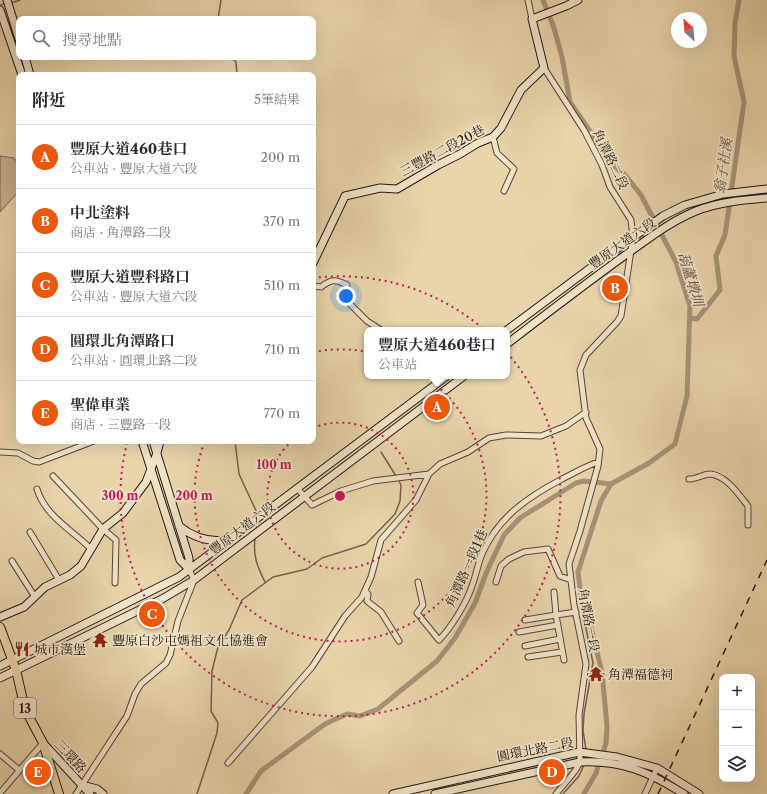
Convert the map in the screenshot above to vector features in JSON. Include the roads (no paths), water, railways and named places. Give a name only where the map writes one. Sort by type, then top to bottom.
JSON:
[{"type":"main road","name":"13","points":[[0,627],[16,670],[25,709],[43,743],[59,794]]},
{"type":"street","points":[[7,0],[16,29]]},
{"type":"street","name":"角潭路二段","points":[[528,0],[544,68],[591,144],[602,165],[610,186],[631,220],[633,237],[629,252],[629,266],[621,316],[586,355],[581,366],[580,382],[586,418],[600,449],[598,464]]},
{"type":"street","points":[[532,19],[578,0]]},
{"type":"street","points":[[0,10],[16,57]]},
{"type":"street","points":[[17,60],[21,72]]},
{"type":"street","points":[[26,60],[29,72]]},
{"type":"street","name":"三豐路二段20巷","points":[[316,257],[345,196],[380,188],[397,189],[478,143],[493,137],[501,128],[521,90],[544,68]]},
{"type":"street","points":[[493,137],[497,153],[514,169],[504,191]]},
{"type":"street","name":"豐原大道六段","points":[[510,328],[662,216],[685,205],[728,192],[767,189]]},
{"type":"street","name":"豐原大道六段","points":[[510,342],[629,252],[669,225],[695,211],[725,203],[766,198]]},
{"type":"street","points":[[316,287],[321,288],[333,280],[347,285],[348,302],[367,321],[376,327]]},
{"type":"street","name":"豐原大道六段","points":[[0,666],[153,591],[189,569],[443,379]]},
{"type":"street","name":"豐原大道六段","points":[[0,678],[162,599],[194,580],[460,379]]},
{"type":"street","points":[[228,763],[312,667],[345,616],[365,591],[381,540],[416,500],[429,474],[440,464],[468,452],[489,438],[506,435],[541,436],[566,426],[586,412]]},
{"type":"street","points":[[0,452],[18,453],[37,462],[86,444]]},
{"type":"street","points":[[76,794],[127,716],[135,694],[141,684],[166,663],[170,655],[178,621],[194,580],[189,569],[180,560],[143,444]]},
{"type":"street","points":[[154,444],[189,558],[189,569]]},
{"type":"street","points":[[0,617],[24,607],[45,587],[78,569],[103,529],[123,513],[146,482],[158,453],[160,444]]},
{"type":"street","name":"角潭路一段","points":[[580,762],[579,715],[586,664],[569,564],[580,531],[598,464]]},
{"type":"street","name":"角潭路一段1巷","points":[[418,582],[424,606],[417,613],[439,640],[448,630],[468,595],[482,554],[494,531],[502,521],[536,492],[598,464]]},
{"type":"street","points":[[297,488],[312,504],[341,491],[373,481],[429,474]]},
{"type":"street","points":[[689,479],[696,479],[709,474],[718,476],[734,488],[748,506],[748,525]]},
{"type":"street","points":[[52,476],[103,529],[116,540],[115,583]]},
{"type":"street","points":[[37,489],[41,501],[66,528],[75,533],[91,549]]},
{"type":"street","points":[[178,526],[189,534],[201,539],[212,541],[229,540]]},
{"type":"street","points":[[30,532],[59,580]]},
{"type":"street","points":[[496,582],[502,566],[509,559],[524,552],[548,549],[560,576],[571,580]]},
{"type":"street","points":[[12,561],[35,597]]},
{"type":"street","points":[[365,591],[368,594],[367,601],[381,612],[399,641]]},
{"type":"street","points":[[554,592],[556,614],[564,660]]},
{"type":"street","points":[[525,620],[576,612]]},
{"type":"street","points":[[519,632],[558,625]]},
{"type":"street","points":[[525,646],[560,639]]},
{"type":"street","points":[[528,657],[562,652]]},
{"type":"street","points":[[0,792],[43,743]]},
{"type":"street","name":"三環路","points":[[43,743],[90,794]]},
{"type":"street","name":"圓環北路二段","points":[[393,794],[579,752],[657,768],[699,794]]},
{"type":"street","points":[[0,754],[18,770]]},
{"type":"street","name":"圓環北路二段","points":[[435,794],[580,762],[617,760],[654,776],[684,794]]},
{"type":"street","points":[[556,794],[575,771],[580,762]]},
{"type":"street","points":[[645,794],[657,768]]},
{"type":"street","name":"三環路","points":[[81,785],[97,789],[103,794]]},
{"type":"waterway","points":[[11,3],[20,0]]},
{"type":"waterway","points":[[218,16],[221,0]]},
{"type":"waterway","name":"葫蘆墩圳","points":[[543,0],[554,28],[562,57],[570,102],[614,166],[626,176],[641,195],[676,262],[690,306],[687,396],[675,444],[649,463],[611,484],[601,501],[578,572],[582,604],[586,608],[602,672],[607,726],[606,743],[596,773],[584,794]]},
{"type":"waterway","name":"翁子社溪","points":[[690,318],[697,319],[720,290],[716,256],[725,235],[744,102],[734,56],[735,23],[739,0]]},
{"type":"waterway","points":[[0,5],[5,4]]},
{"type":"waterway","points":[[234,60],[236,62],[237,72]]},
{"type":"waterway","points":[[235,444],[239,474],[258,515]]},
{"type":"waterway","points":[[381,452],[396,476]]},
{"type":"waterway","points":[[197,794],[217,733],[218,723],[211,711],[212,671],[218,647],[229,630],[242,600],[273,577],[307,569],[322,558],[366,544],[395,514],[400,501],[401,485],[398,479]]},
{"type":"waterway","points":[[246,794],[261,771],[325,724],[347,714],[360,716],[378,709],[437,661],[455,638],[475,603],[487,571],[504,535],[520,518],[576,483],[584,481],[611,484]]},
{"type":"waterway","points":[[256,530],[257,522]]},
{"type":"waterway","points":[[255,538],[256,561],[265,582]]},
{"type":"waterway","points":[[582,604],[593,663],[584,714],[583,730],[586,750]]},
{"type":"waterway","points":[[563,794],[579,776],[584,765]]},
{"type":"railway","points":[[658,794],[767,560]]},
{"type":"place","name":"中北塗料","points":[[615,288]]},
{"type":"place","name":"豐原大道460巷口","points":[[437,407]]},
{"type":"place","name":"豐原大道豐科路口","points":[[152,614]]},
{"type":"place","name":"豐原白沙屯媽祖文化協進會","points":[[100,640]]},
{"type":"place","name":"城市漢堡","points":[[22,649]]},
{"type":"place","name":"角潭福德祠","points":[[596,674]]},
{"type":"place","name":"聖偉車業","points":[[38,772]]},
{"type":"place","name":"圓環北角潭路口","points":[[552,772]]}]
